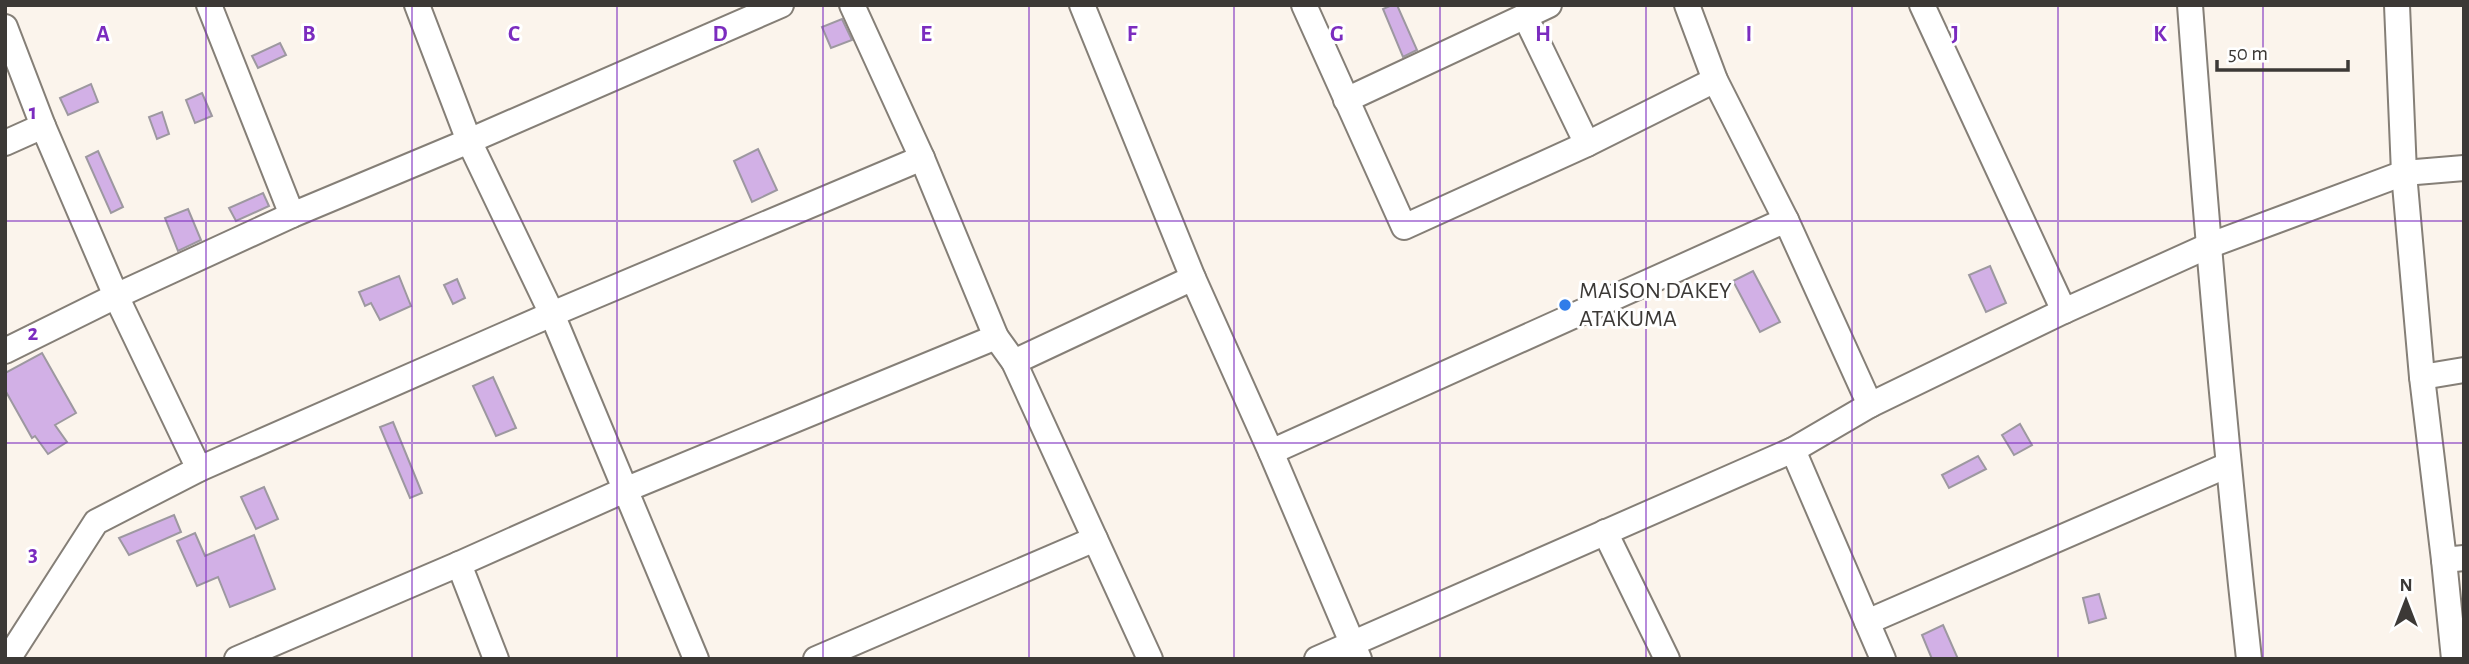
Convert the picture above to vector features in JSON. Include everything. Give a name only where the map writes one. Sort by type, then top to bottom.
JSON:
[{"type":"street","points":[[209,5],[292,215]]},
{"type":"street","points":[[417,5],[470,141],[552,314],[696,659]]},
{"type":"street","points":[[5,351],[116,296],[292,215],[470,141],[781,5]]},
{"type":"street","points":[[852,5],[922,158],[996,337],[1014,362],[1150,659]]},
{"type":"street","points":[[1304,5],[1404,227],[1587,144],[1715,80]]},
{"type":"street","points":[[1346,100],[1549,5]]},
{"type":"street","points":[[1687,5],[1715,80],[1786,220],[1870,404]]},
{"type":"street","points":[[1922,5],[2064,311]]},
{"type":"street","points":[[2190,5],[2208,246],[2249,659]]},
{"type":"street","points":[[2397,5],[2404,173],[2422,377],[2454,559],[2454,659]]},
{"type":"street","points":[[1086,6],[1193,278],[1355,650]]},
{"type":"street","points":[[1525,16],[1587,144]]},
{"type":"street","points":[[5,27],[43,125],[116,296],[199,469]]},
{"type":"street","points":[[5,142],[43,125]]},
{"type":"street","points":[[8,659],[96,522],[199,469],[552,314],[922,158]]},
{"type":"street","points":[[1317,659],[1355,650],[1605,532],[1793,450],[1870,404],[2208,246],[2404,173],[2464,168]]},
{"type":"street","points":[[1271,452],[1786,220]]},
{"type":"street","points":[[1014,362],[1193,278]]},
{"type":"street","points":[[237,659],[281,650],[459,564],[626,489],[996,337]]},
{"type":"street","points":[[2422,377],[2464,370]]},
{"type":"street","points":[[1793,450],[1883,659]]},
{"type":"street","points":[[1867,622],[2228,464]]},
{"type":"street","points":[[1605,532],[1667,659]]},
{"type":"street","points":[[817,659],[1095,539]]},
{"type":"street","points":[[459,564],[496,659]]},
{"type":"building","points":[[1397,5],[1417,50],[1403,57],[1383,9]]},
{"type":"building","points":[[842,19],[852,40],[831,48],[822,27]]},
{"type":"building","points":[[280,43],[286,55],[258,68],[252,56]]},
{"type":"building","points":[[91,84],[98,102],[68,115],[60,98]]},
{"type":"building","points":[[202,93],[212,116],[195,123],[186,100]]},
{"type":"building","points":[[162,112],[169,134],[157,139],[149,117]]},
{"type":"building","points":[[758,149],[777,190],[752,202],[734,161]]},
{"type":"building","points":[[98,151],[123,207],[111,213],[86,157]]},
{"type":"building","points":[[263,193],[269,206],[236,221],[229,208]]},
{"type":"building","points":[[188,209],[201,240],[178,251],[165,218]]},
{"type":"building","points":[[1990,266],[2006,303],[1986,312],[1969,275]]},
{"type":"building","points":[[1753,271],[1780,322],[1760,332],[1733,281]]},
{"type":"building","points":[[399,276],[411,306],[380,320],[371,303],[365,306],[359,292]]},
{"type":"building","points":[[457,279],[465,298],[453,304],[444,285]]},
{"type":"building","points":[[42,353],[76,413],[55,425],[67,442],[48,454],[35,436],[32,438],[5,390],[5,373]]},
{"type":"building","points":[[493,377],[516,428],[496,436],[473,386]]},
{"type":"building","points":[[393,422],[422,493],[410,498],[380,427]]},
{"type":"building","points":[[2020,424],[2032,445],[2014,455],[2002,435]]},
{"type":"building","points":[[1978,456],[1986,469],[1949,488],[1942,475]]},
{"type":"building","points":[[264,487],[278,519],[256,529],[241,497]]},
{"type":"building","points":[[174,515],[181,532],[129,555],[119,538]]},
{"type":"building","points":[[195,533],[205,556],[254,535],[275,589],[230,607],[218,577],[197,586],[177,541]]},
{"type":"building","points":[[2099,594],[2106,618],[2089,623],[2083,598]]},
{"type":"building","points":[[1943,625],[1958,659],[1932,659],[1922,635]]},
{"type":"place","name":"MAISON DAKEY ATAKUMA","points":[[1565,305]]}]
